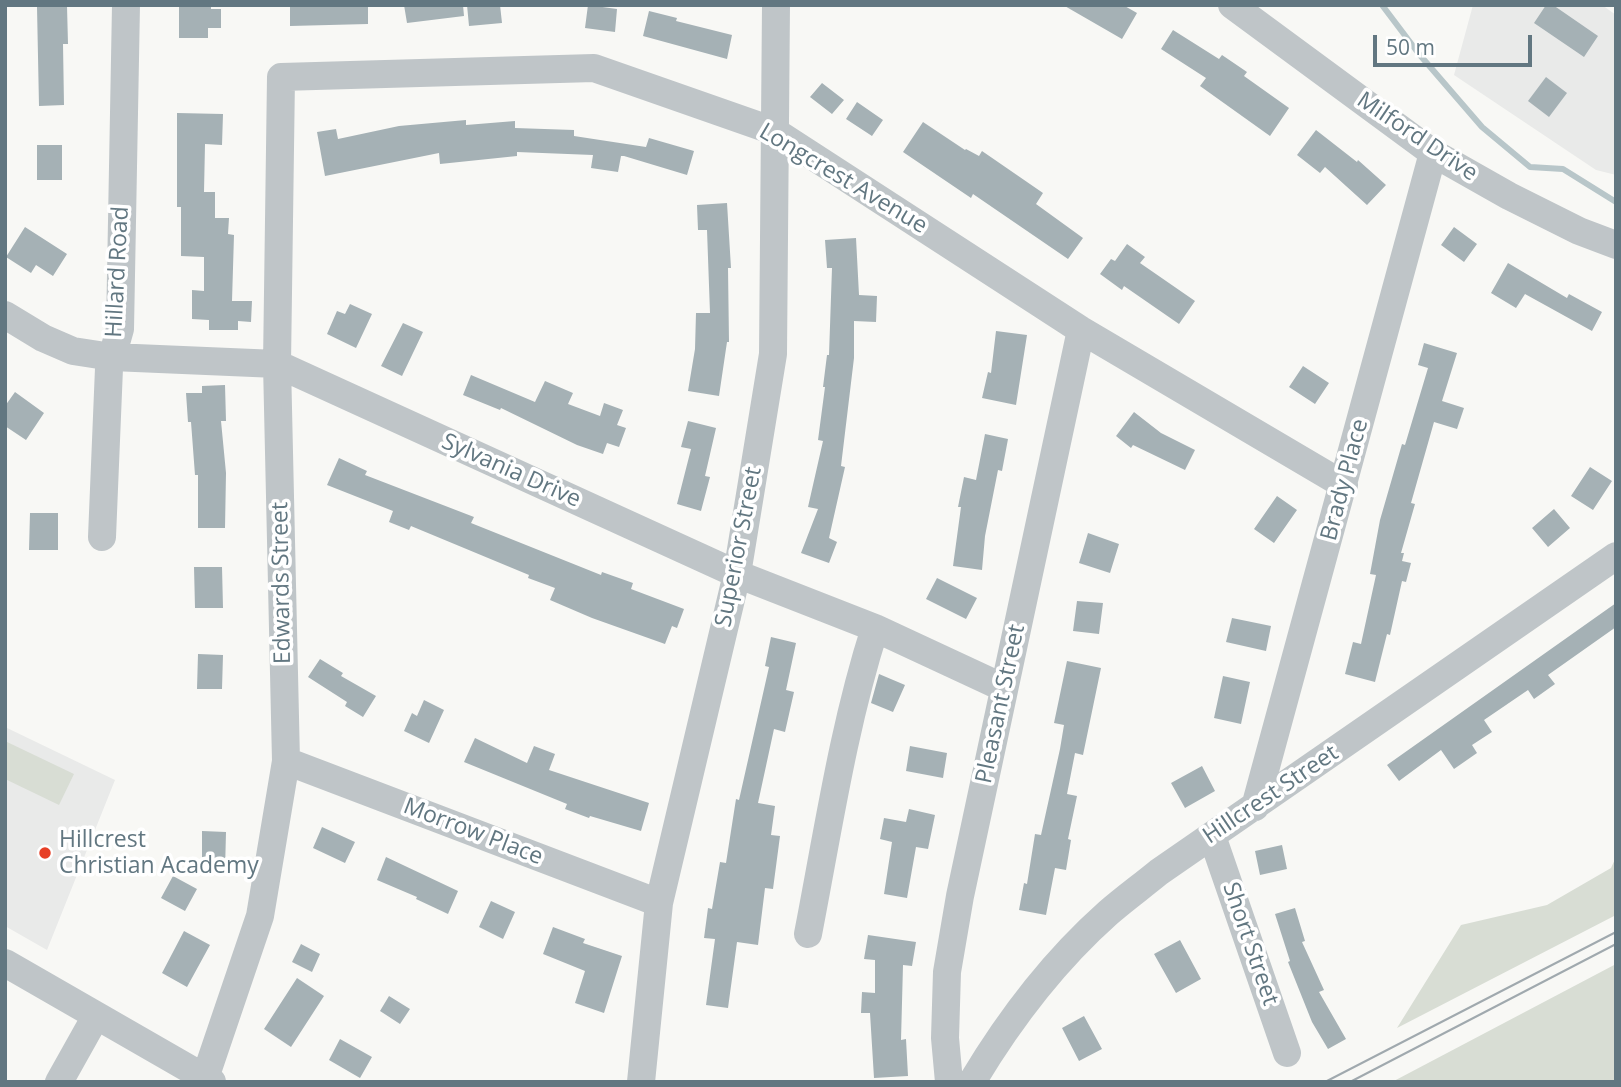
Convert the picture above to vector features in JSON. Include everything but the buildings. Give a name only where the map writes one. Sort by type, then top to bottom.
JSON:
[{"type":"street","name":"Hillard Road","points":[[102,537],[109,368],[120,329],[126,5]]},
{"type":"street","name":"Superior Street","points":[[641,1082],[659,904],[737,574],[773,354],[776,5]]},
{"type":"street","name":"Milford Drive","points":[[1232,5],[1433,153],[1509,196],[1616,245]]},
{"type":"street","name":"Longcrest Avenue","points":[[281,78],[594,68],[774,131],[1081,330],[1344,485]]},
{"type":"street","name":"Edwards Street","points":[[208,1080],[260,916],[286,761],[276,365],[281,78]]},
{"type":"street","name":"Brady Place","points":[[1255,807],[1433,153]]},
{"type":"street","name":"Sylvania Drive","points":[[5,316],[43,338],[73,351],[112,357],[276,365],[737,574],[875,628],[1004,688]]},
{"type":"street","name":"Pleasant Street","points":[[949,1082],[945,1038],[947,972],[960,896],[1081,330]]},
{"type":"street","name":"Hillcrest Street","points":[[972,1082],[996,1041],[1040,983],[1107,914],[1159,872],[1616,556]]},
{"type":"street","points":[[808,934],[846,733],[857,683],[875,628]]},
{"type":"street","name":"Morrow Place","points":[[286,761],[659,904]]},
{"type":"street","name":"Short Street","points":[[1212,836],[1287,1053]]},
{"type":"street","points":[[5,962],[208,1080]]},
{"type":"street","points":[[59,1082],[96,1016]]},
{"type":"shaded area","points":[[1473,5],[1602,5],[1616,15],[1616,175],[1596,170],[1454,75]]},
{"type":"shaded area","name":"Hillcrest Christian Academy","points":[[5,727],[115,780],[47,950],[5,926]]},
{"type":"shaded area","points":[[5,741],[74,774],[59,805],[5,779]]},
{"type":"shaded area","points":[[1616,857],[1616,915],[1397,1028],[1461,925],[1547,905],[1611,868]]},
{"type":"shaded area","points":[[1616,964],[1616,1082],[1392,1082]]},
{"type":"waterway","points":[[1382,5],[1419,54],[1482,127],[1530,167],[1563,169],[1616,202]]},
{"type":"tram line","points":[[1325,1082],[1616,932]]},
{"type":"tram line","points":[[1350,1082],[1616,944]]},
{"type":"place","name":"Hillcrest Christian Academy","points":[[45,853]]}]
